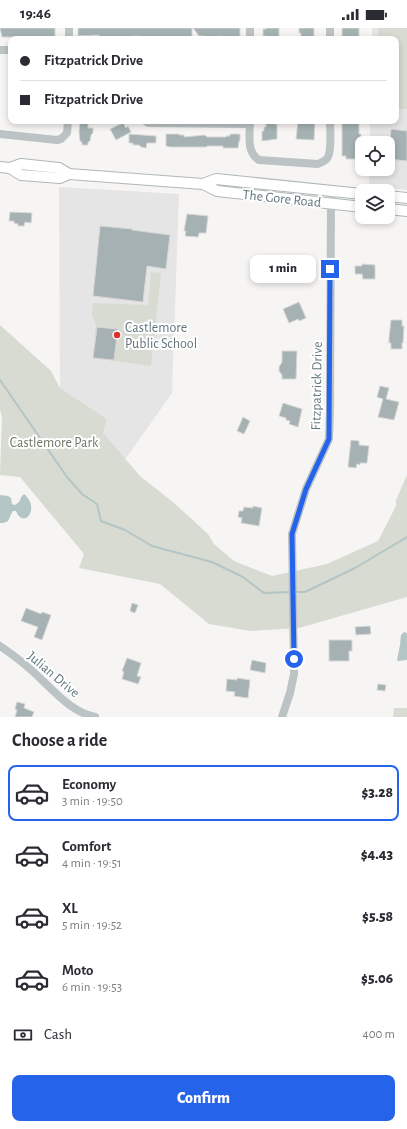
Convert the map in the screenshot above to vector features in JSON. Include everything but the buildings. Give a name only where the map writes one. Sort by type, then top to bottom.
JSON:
[{"type":"main road","name":"The Gore Road","points":[[5,167],[21,164],[59,168],[69,174],[203,184],[217,191],[355,206]]},
{"type":"main road","name":"The Gore Road","points":[[203,184],[216,179],[355,193]]},
{"type":"main road","points":[[395,197],[407,198]]},
{"type":"main road","points":[[395,210],[407,211]]},
{"type":"street","points":[[0,134],[57,140],[61,139],[67,133],[68,124]]},
{"type":"street","points":[[250,124],[251,151],[254,157],[259,160],[318,164],[325,161],[328,157],[330,146],[330,124]]},
{"type":"street","name":"Fitzpatrick Drive","points":[[282,717],[290,693],[294,674],[292,534],[306,489],[329,439],[331,191]]},
{"type":"street","name":"Julian Drive","points":[[0,646],[43,681],[61,699],[78,711],[95,717]]},
{"type":"shaded area","points":[[372,28],[407,28],[407,190],[395,189],[395,184],[369,184],[369,176],[395,176],[395,136],[370,136],[370,124],[399,124],[399,36],[372,36]]},
{"type":"shaded area","name":"Castlemore Public School","points":[[59,187],[179,194],[172,393],[124,461],[102,437],[107,419],[60,388]]},
{"type":"shaded area","points":[[24,494],[31,505],[31,511],[27,518],[19,516],[16,511],[13,511],[8,521],[0,523],[0,495],[11,498],[12,504],[15,505]]},
{"type":"shaded area","points":[[404,632],[407,633],[407,660],[398,661],[401,635]]},
{"type":"green space","points":[[378,28],[407,28],[407,109],[399,109],[399,36],[378,36]]},
{"type":"green space","points":[[151,272],[161,273],[151,366],[93,358],[96,325],[92,314],[93,303],[148,305]]},
{"type":"green space","name":"Castlemore Park","points":[[0,325],[51,371],[60,388],[107,419],[103,433],[140,476],[174,503],[208,534],[214,544],[234,561],[272,576],[327,564],[378,541],[396,506],[396,500],[407,475],[407,597],[299,628],[251,631],[209,624],[160,584],[79,568],[84,554],[20,477],[0,475],[2,418],[0,409]]},
{"type":"green space","points":[[394,708],[407,708],[407,717],[393,717]]},
{"type":"waterway","points":[[0,380],[67,477],[82,494],[97,504],[101,521],[125,530],[152,546],[212,562],[243,577],[264,593],[290,592]]},
{"type":"waterway","points":[[295,592],[305,592],[355,568],[407,537]]},
{"type":"place","name":"Castlemore Public School","points":[[117,335]]},
{"type":"route","points":[[294,659],[292,534],[306,489],[329,439],[330,269]]}]
